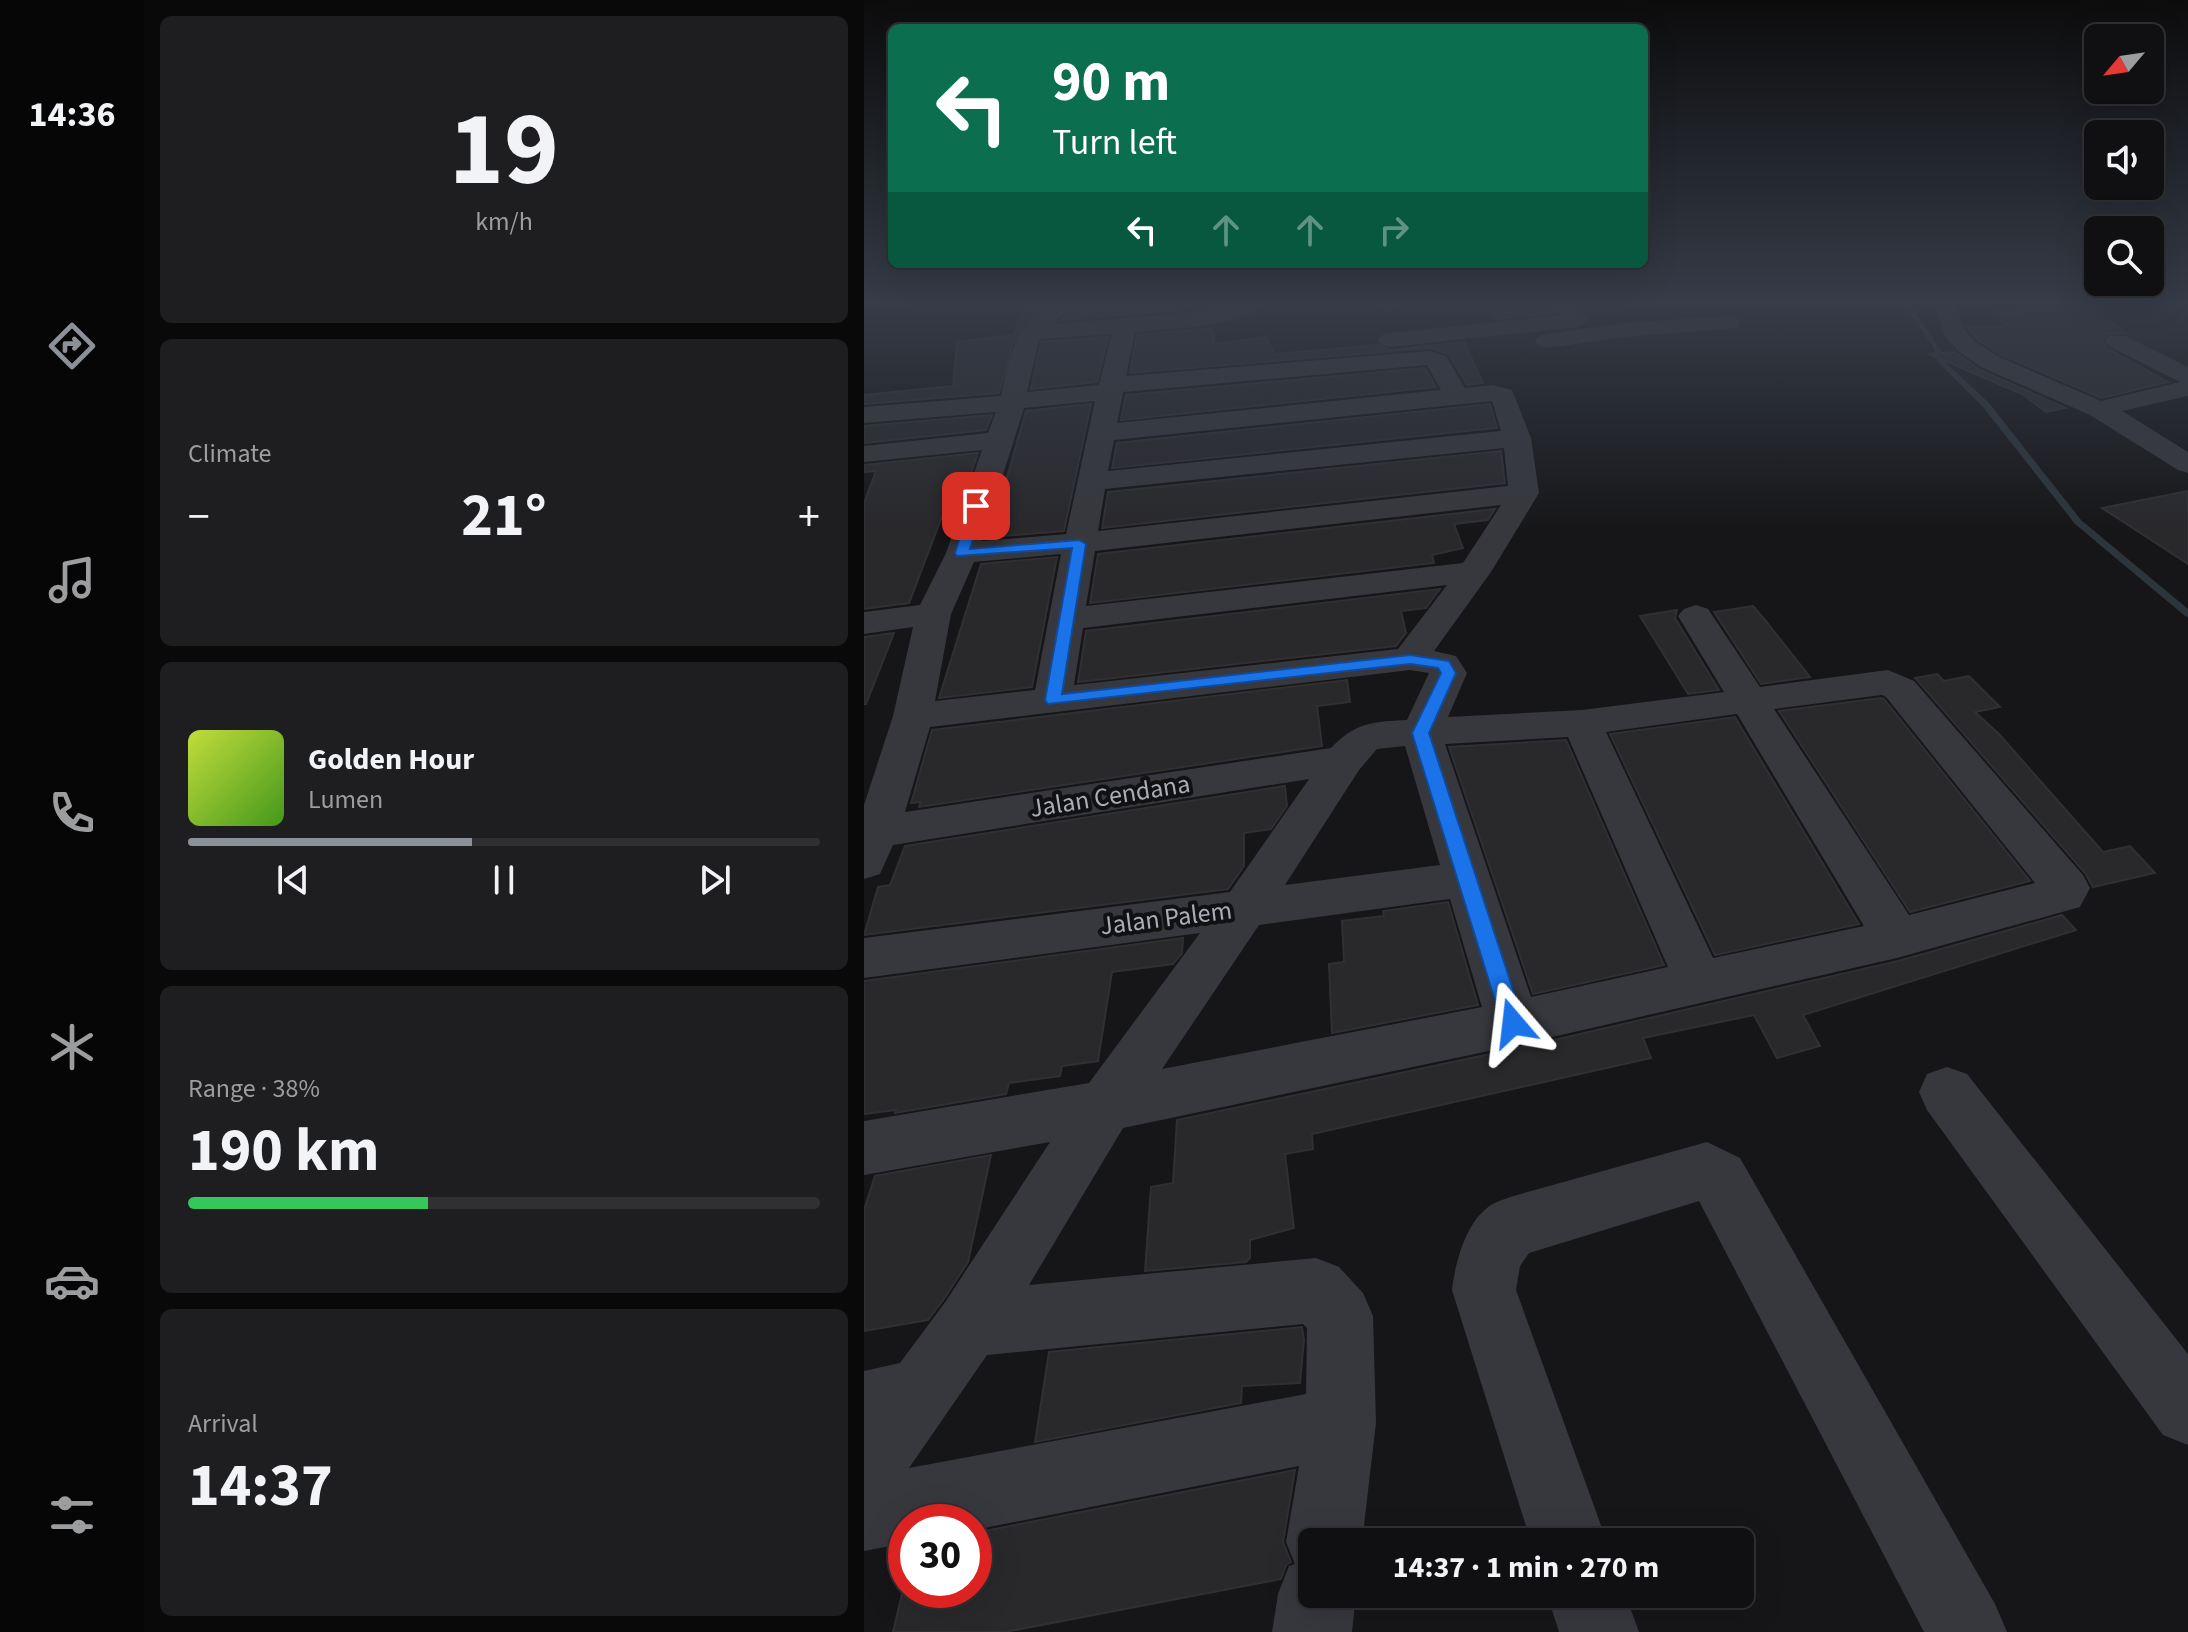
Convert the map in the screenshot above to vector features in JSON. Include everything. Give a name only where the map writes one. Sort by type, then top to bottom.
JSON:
[{"type":"street","points":[[870,847],[913,716],[933,614],[962,553],[1016,380]]},
{"type":"street","points":[[1053,700],[1090,482],[1104,433],[1112,380]]},
{"type":"street","points":[[864,415],[1012,402],[1110,388],[1128,380]]},
{"type":"street","points":[[1448,380],[1457,396]]},
{"type":"street","points":[[2032,380],[2099,409],[2180,453]]},
{"type":"street","points":[[2099,409],[2184,389]]},
{"type":"street","points":[[1104,433],[1457,396],[1503,395],[1517,438],[1524,493],[1474,572],[1410,659]]},
{"type":"street","points":[[1090,482],[1517,438]]},
{"type":"street","points":[[868,462],[998,440]]},
{"type":"street","points":[[962,553],[1079,544],[1524,493]]},
{"type":"street","points":[[1066,619],[1474,572]]},
{"type":"street","points":[[864,623],[933,614]]},
{"type":"street","points":[[1696,616],[1897,938]]},
{"type":"street","points":[[913,716],[1410,659],[1443,664],[1448,673],[1421,733],[1513,1023]]},
{"type":"street","points":[[864,1148],[1105,1106],[1513,1023],[1897,938],[2063,894],[2066,888],[1900,689],[1882,681],[1582,723],[1369,736],[1356,744],[1344,760],[1245,908],[1105,1106],[969,1324],[892,1399],[864,1471]]},
{"type":"street","points":[[1582,723],[1699,981]]},
{"type":"street","name":"Jalan Cendana","points":[[870,847],[1344,760]]},
{"type":"street","name":"Jalan Palem","points":[[864,958],[1469,879]]},
{"type":"street","points":[[1947,1092],[2188,1410]]},
{"type":"street","points":[[1564,1528],[1484,1290],[1486,1268],[1496,1243],[1510,1228],[1707,1170],[1719,1178],[1967,1632]]},
{"type":"street","points":[[969,1324],[1316,1290],[1340,1316],[1341,1423],[1326,1528]]},
{"type":"street","points":[[864,1514],[1341,1423]]},
{"type":"street","points":[[1312,1632],[1315,1608]]},
{"type":"street","points":[[1591,1608],[1599,1632]]},
{"type":"building","points":[[954,380],[1003,380],[999,393],[864,404],[864,395],[953,386]]},
{"type":"building","points":[[1033,380],[1097,380],[1097,382],[1031,389]]},
{"type":"building","points":[[1290,380],[1432,380],[1436,387],[1121,420],[1126,395]]},
{"type":"building","points":[[1464,380],[1482,380],[1483,383],[1467,385]]},
{"type":"building","points":[[1990,380],[2003,380],[2066,408],[2046,412],[2022,394]]},
{"type":"building","points":[[2060,380],[2168,382],[2101,398]]},
{"type":"building","points":[[1091,404],[1064,531],[990,537],[1026,411]]},
{"type":"building","points":[[1490,404],[1497,428],[1112,468],[1117,443]]},
{"type":"building","points":[[992,415],[986,430],[864,443],[864,426]]},
{"type":"building","points":[[1501,451],[1505,483],[1102,528],[1108,492]]},
{"type":"building","points":[[978,453],[970,476],[959,472],[909,603],[864,609],[864,503],[876,471],[864,472],[864,465]]},
{"type":"building","points":[[2188,491],[2188,564],[2102,508]]},
{"type":"building","points":[[1495,509],[1488,520],[1454,524],[1463,548],[1432,555],[1434,563],[1090,603],[1098,554]]},
{"type":"building","points":[[1057,557],[1032,687],[939,698],[981,564]]},
{"type":"building","points":[[1440,589],[1426,608],[1401,611],[1406,633],[1396,646],[1078,682],[1086,631]]},
{"type":"building","points":[[1753,606],[1810,677],[1761,684],[1714,612]]},
{"type":"building","points":[[1677,610],[1675,618],[1719,690],[1688,694],[1640,616]]},
{"type":"building","points":[[894,633],[866,704],[864,704],[864,637]]},
{"type":"building","points":[[1937,674],[1944,681],[1969,676],[2000,707],[1975,712],[1999,734],[2103,852],[2130,846],[2155,873],[2093,887],[2085,873],[1915,678]]},
{"type":"building","points":[[1347,680],[1350,702],[1317,706],[1322,746],[919,807],[921,802],[911,803],[932,730]]},
{"type":"building","points":[[1881,698],[2030,881],[1910,912],[1779,711]]},
{"type":"building","points":[[1735,717],[1859,924],[1715,955],[1610,734]]},
{"type":"building","points":[[1566,740],[1664,965],[1533,994],[1449,747]]},
{"type":"building","points":[[1285,786],[1287,806],[1271,829],[1244,833],[1244,866],[1228,889],[864,935],[878,887],[890,885],[905,846]]},
{"type":"building","points":[[1448,902],[1478,1005],[1332,1033],[1329,964],[1344,962],[1342,921],[1384,916],[1383,911]]},
{"type":"building","points":[[2062,915],[2076,930],[1803,1015],[1820,1046],[1777,1058],[1754,1015],[1643,1038],[1651,1058],[1312,1134],[1313,1149],[1285,1154],[1294,1228],[1250,1240],[1250,1258],[1246,1262],[1145,1271],[1151,1187],[1173,1183],[1177,1120],[1514,1049],[1898,961]]},
{"type":"building","points":[[1183,938],[1182,953],[1173,964],[1112,972],[1098,1061],[1062,1066],[1060,1076],[1009,1083],[1006,1094],[895,1113],[896,1110],[864,1114],[864,981]]},
{"type":"building","points":[[991,1155],[968,1262],[944,1299],[928,1320],[864,1331],[864,1210],[875,1176]]},
{"type":"building","points":[[1302,1327],[1304,1340],[1300,1383],[1242,1386],[1241,1403],[1035,1442],[1049,1352]]},
{"type":"building","points":[[1295,1470],[1283,1542],[1291,1562],[1286,1565],[1281,1579],[1005,1632],[893,1632],[899,1608],[992,1608],[992,1529]]},
{"type":"waterway","points":[[1960,380],[1986,405],[2078,522],[2188,614]]},
{"type":"route","points":[[976,506],[962,553],[1079,544],[1053,700],[1410,659],[1443,664],[1448,673],[1421,733],[1513,1023]]}]
